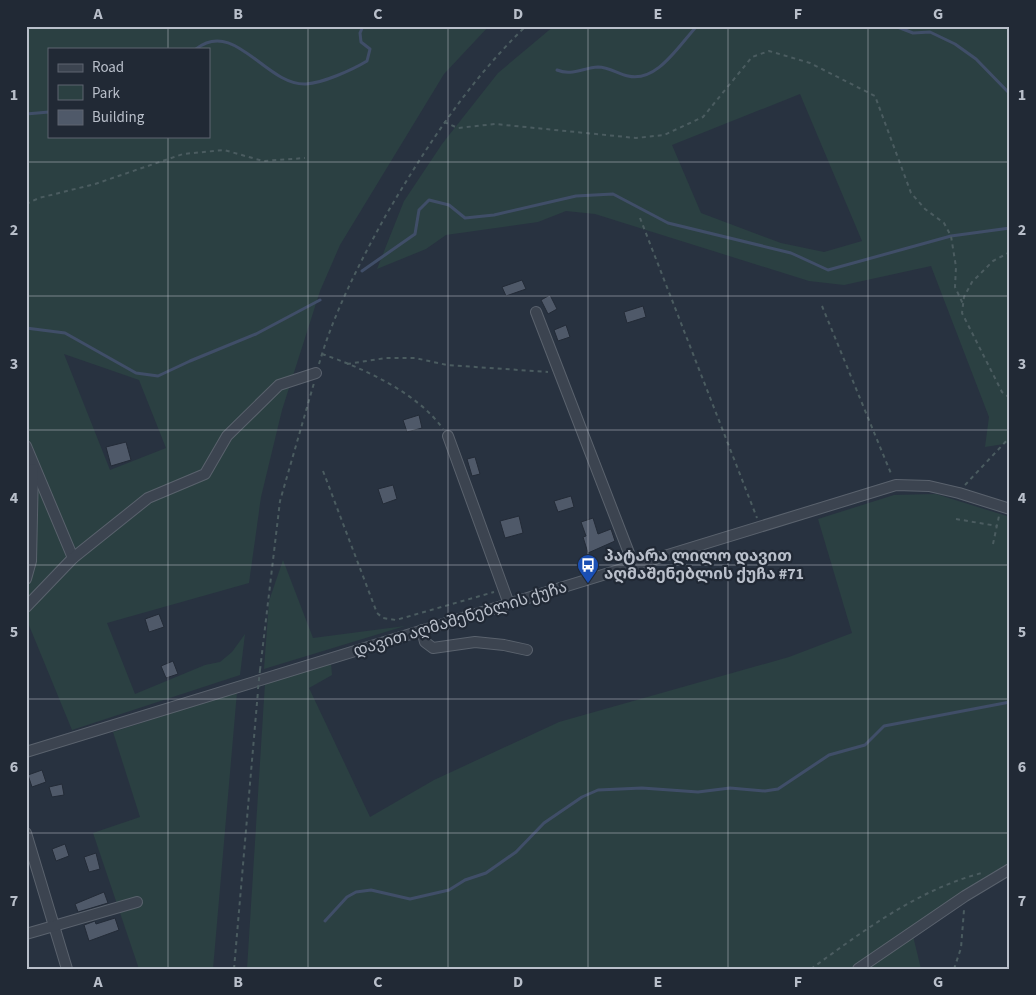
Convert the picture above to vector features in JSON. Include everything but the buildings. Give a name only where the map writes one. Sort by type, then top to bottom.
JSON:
[{"type":"street","points":[[536,312],[634,566]]},
{"type":"street","points":[[26,607],[72,558],[148,498],[205,474],[227,436],[279,386],[316,373]]},
{"type":"street","points":[[448,436],[509,604]]},
{"type":"street","points":[[26,446],[72,558]]},
{"type":"street","points":[[26,579],[31,561],[33,462]]},
{"type":"street","name":"დავით აღმაშენებლის ქუჩა","points":[[26,752],[896,486],[930,486],[1005,508]]},
{"type":"street","points":[[422,630],[425,642],[433,648],[475,642],[527,650]]},
{"type":"street","points":[[26,833],[67,969]]},
{"type":"street","points":[[858,969],[965,896],[1010,869]]},
{"type":"street","points":[[26,934],[137,902]]},
{"type":"path","points":[[234,969],[258,689],[280,501],[316,373],[358,265],[420,157],[469,88],[526,26]]},
{"type":"path","points":[[444,122],[458,128],[495,124],[636,138],[664,135],[703,117],[752,57],[769,51],[810,63],[874,96],[911,193],[925,209],[944,223],[951,236],[956,267],[955,287],[963,304]]},
{"type":"path","points":[[26,204],[39,198],[95,184],[183,154],[224,150],[263,161],[305,158]]},
{"type":"path","points":[[640,218],[760,527]]},
{"type":"path","points":[[1010,252],[993,262],[972,282],[964,297],[962,313],[1002,392],[1010,398]]},
{"type":"path","points":[[822,306],[896,486]]},
{"type":"path","points":[[322,354],[347,364],[409,395],[432,413],[448,436]]},
{"type":"path","points":[[347,364],[386,358],[415,358],[447,365],[539,370],[560,375]]},
{"type":"path","points":[[959,493],[1010,437]]},
{"type":"path","points":[[323,471],[377,613],[383,618],[396,620],[503,589]]},
{"type":"path","points":[[993,544],[997,526],[1005,508]]},
{"type":"path","points":[[956,520],[997,526]]},
{"type":"path","points":[[811,969],[909,903],[957,879],[983,873]]},
{"type":"path","points":[[954,969],[961,948],[965,896]]},
{"type":"green space","points":[[26,26],[489,26],[444,74],[340,245],[320,291],[282,410],[261,497],[249,583],[107,623],[135,694],[205,665],[220,662],[232,652],[245,634],[240,675],[72,730],[26,618],[26,456],[35,452],[26,435]],"holes":[[[64,354],[139,380],[166,448],[110,470]]]},
{"type":"green space","points":[[554,26],[1010,26],[1010,443],[985,447],[989,417],[931,266],[844,285],[809,281],[595,214],[566,211],[538,222],[446,235],[426,249],[377,269],[404,201],[442,144],[498,73]],"holes":[[[800,94],[862,241],[824,252],[781,243],[701,213],[672,145]]]},
{"type":"green space","points":[[936,494],[1010,517],[1010,864],[849,969],[247,969],[265,683],[331,663],[332,675],[309,688],[370,817],[434,780],[559,722],[789,657],[852,633],[818,519],[894,495]]},
{"type":"green space","points":[[283,560],[313,638],[405,626],[264,669],[269,601]]},
{"type":"green space","points":[[237,692],[213,969],[139,969],[93,833],[140,817],[113,732]]},
{"type":"green space","points":[[913,936],[921,969],[863,969]]},
{"type":"waterway","points":[[198,48],[210,42],[224,42],[237,47],[277,75],[291,82],[306,84],[337,76],[367,61],[370,49],[361,42],[360,33],[363,26]]},
{"type":"waterway","points":[[557,70],[572,72],[598,67],[628,76],[639,77],[648,74],[667,61],[697,26]]},
{"type":"waterway","points":[[895,26],[913,33],[930,32],[955,44],[976,59],[1010,94]]},
{"type":"waterway","points":[[26,114],[48,112]]},
{"type":"waterway","points":[[362,271],[415,234],[419,210],[429,200],[449,205],[465,218],[494,215],[576,196],[613,194],[668,223],[791,253],[828,270],[951,236],[1010,228]]},
{"type":"waterway","points":[[26,328],[65,333],[136,373],[158,376],[256,334],[320,300]]},
{"type":"waterway","points":[[325,921],[347,897],[356,892],[371,890],[410,899],[449,890],[465,880],[486,873],[516,852],[544,823],[582,797],[598,790],[642,788],[698,792],[730,788],[765,791],[778,789],[829,755],[865,745],[884,726],[1010,702]]},
{"type":"place","name":"პატარა ლილო დავით აღმაშენებლის ქუჩა #71","points":[[588,584]]}]
